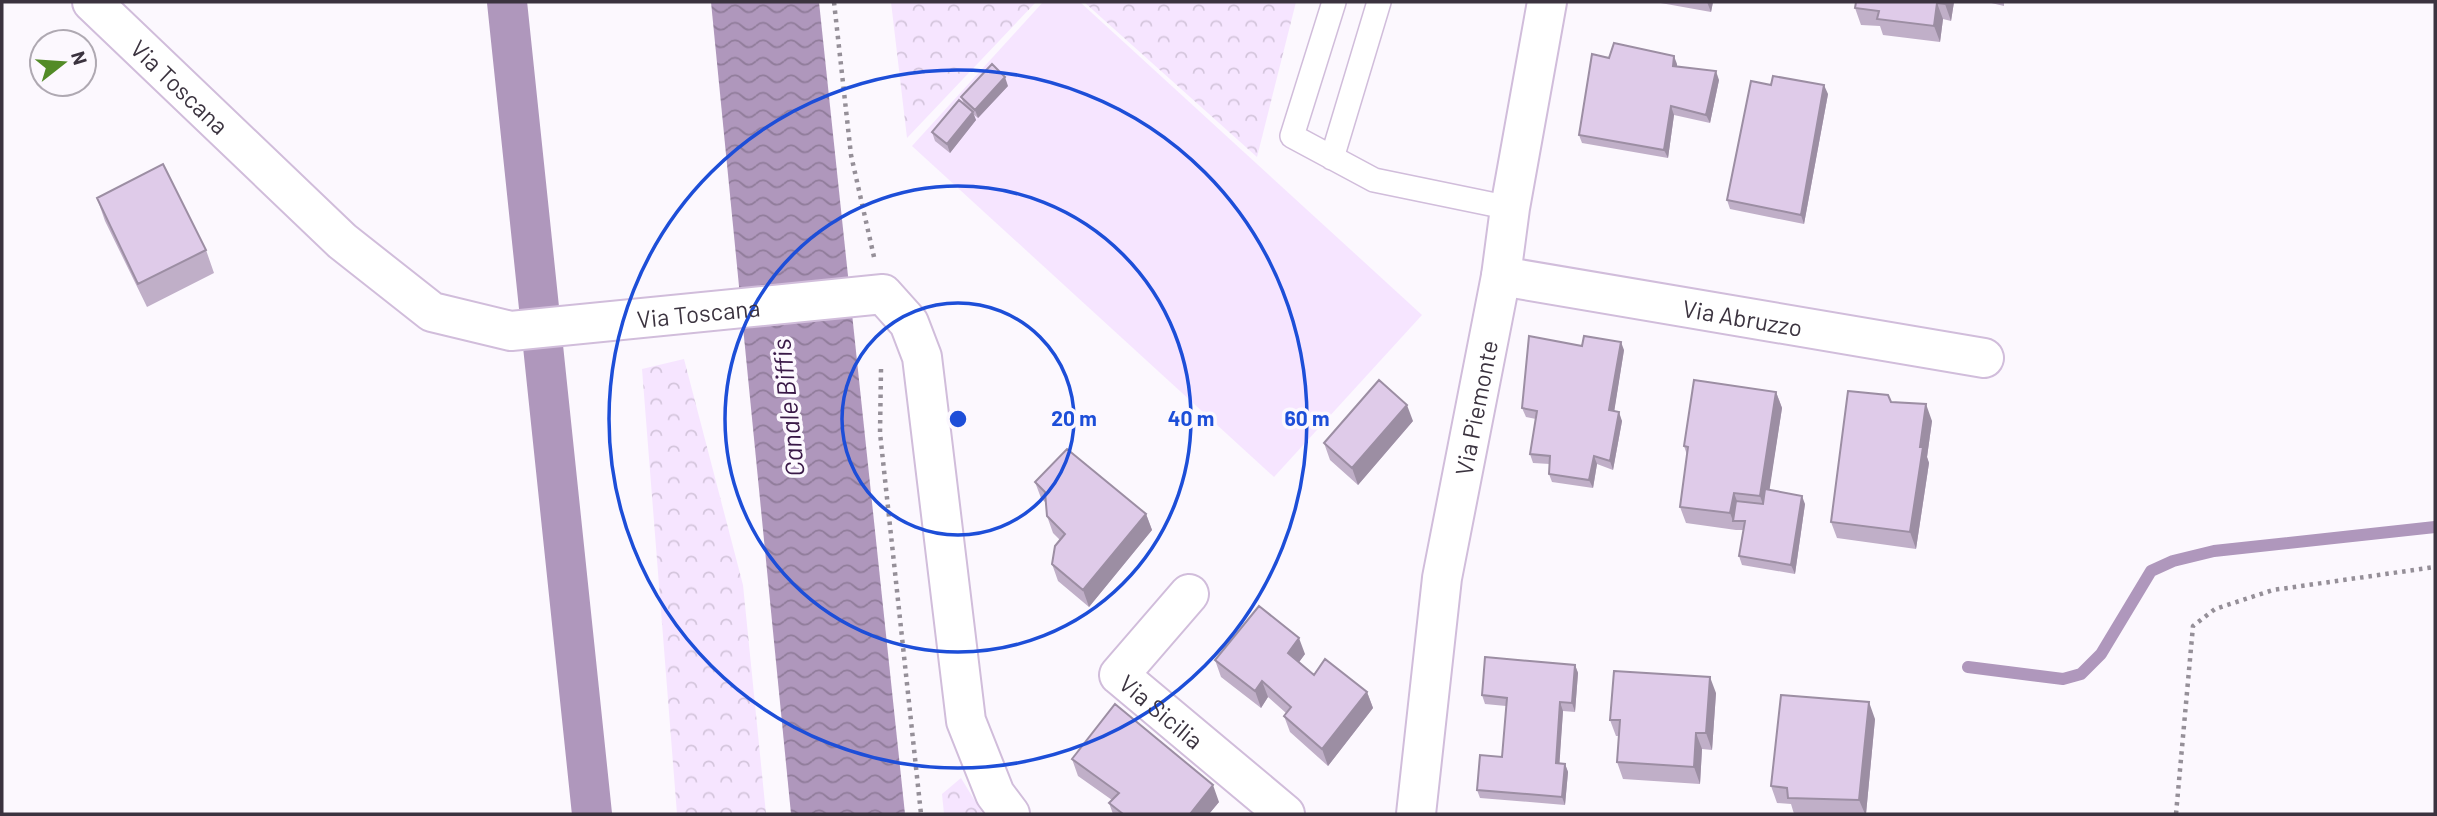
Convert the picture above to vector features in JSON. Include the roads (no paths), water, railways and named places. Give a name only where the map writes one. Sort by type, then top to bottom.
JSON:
[{"type":"street","name":"Via Toscana","points":[[92,2],[342,241],[432,312],[511,331],[864,296],[909,323],[922,358],[966,721],[995,794],[1010,814]]},
{"type":"street","name":"Via Piemonte","points":[[1416,814],[1442,578],[1501,276],[1510,208],[1547,2]]},
{"type":"street","name":"Via Abruzzo","points":[[1501,276],[1984,358]]},
{"type":"street","name":"Via Sicilia","points":[[1189,594],[1119,675],[1285,814]]},
{"type":"lane","points":[[1334,2],[1292,136],[1374,180],[1510,208]]},
{"type":"lane","points":[[1332,158],[1379,2]]},
{"type":"water","name":"Canale Biffis","points":[[711,2],[819,2],[905,814],[791,814]]},
{"type":"waterway","points":[[507,2],[592,814]]},
{"type":"waterway","points":[[1968,667],[2063,679],[2081,674],[2101,654],[2151,571],[2173,561],[2214,551],[2435,527]]}]
